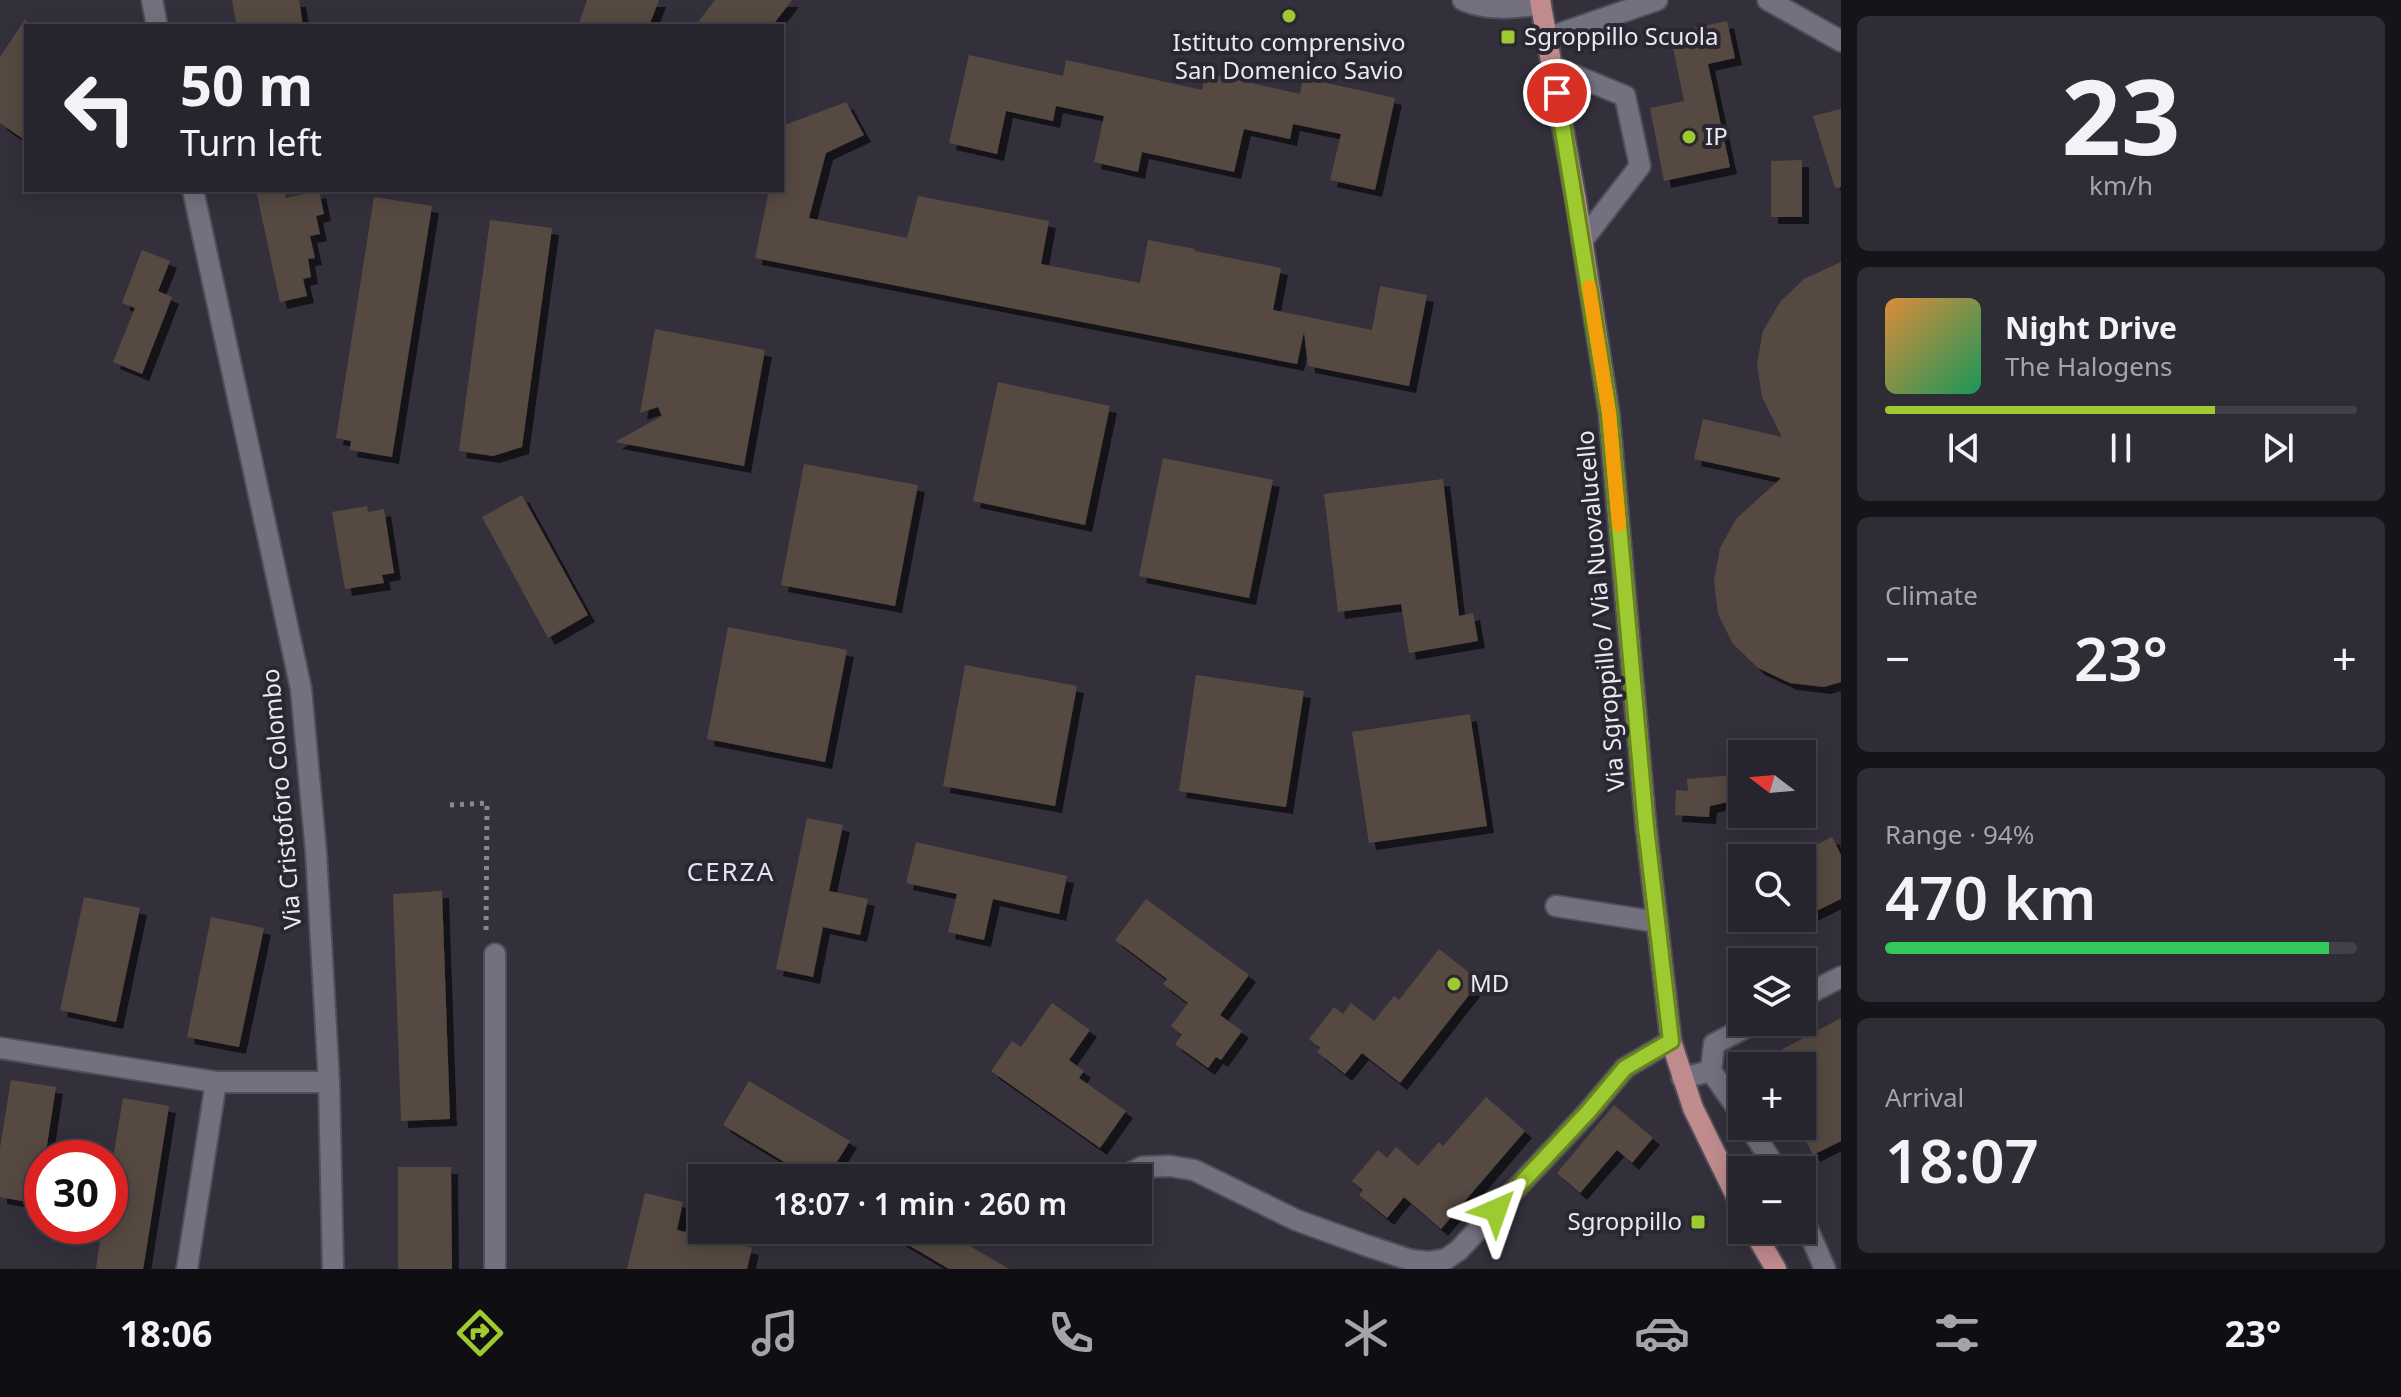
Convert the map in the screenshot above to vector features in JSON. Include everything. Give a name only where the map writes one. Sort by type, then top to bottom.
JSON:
[{"type":"main road","name":"Via Sgroppillo / Via Nuovalucello","points":[[1540,2],[1609,413],[1646,827],[1671,1041],[1693,1108],[1728,1179]]},
{"type":"main road","points":[[1761,1244],[1776,1269]]},
{"type":"street","points":[[152,0],[157,24]]},
{"type":"street","points":[[1463,0],[1471,4],[1510,9],[1540,2]]},
{"type":"street","points":[[1547,38],[1657,0]]},
{"type":"street","points":[[1768,0],[1841,41]]},
{"type":"street","points":[[1552,66],[1625,96],[1640,166],[1582,241]]},
{"type":"street","name":"Via Cristoforo Colombo","points":[[193,192],[301,689],[316,852],[329,1082],[333,1269]]},
{"type":"street","points":[[1556,906],[1657,922]]},
{"type":"street","points":[[495,954],[495,1269]]},
{"type":"street","points":[[1816,990],[1841,977]]},
{"type":"street","points":[[1728,1095],[1711,1071],[1714,1044],[1729,1036]]},
{"type":"street","points":[[1152,1167],[1194,1170],[1296,1220],[1410,1260],[1429,1262],[1446,1259],[1459,1250],[1507,1199],[1625,1068],[1671,1041]]},
{"type":"street","points":[[0,1048],[216,1082],[329,1082]]},
{"type":"street","points":[[1682,1078],[1711,1071]]},
{"type":"street","points":[[187,1269],[216,1082]]},
{"type":"street","points":[[1814,1244],[1825,1269]]},
{"type":"path","points":[[450,805],[487,803],[485,939],[495,954]]},
{"type":"building","points":[[232,0],[299,0],[303,24],[237,24]]},
{"type":"building","points":[[587,0],[659,0],[650,24],[579,24]]},
{"type":"building","points":[[715,0],[792,0],[774,24],[697,24]]},
{"type":"building","points":[[26,18],[24,140],[0,123],[0,57]]},
{"type":"building","points":[[1727,21],[1735,58],[1708,64],[1730,167],[1664,181],[1650,108],[1684,101],[1670,33]]},
{"type":"building","points":[[969,55],[1063,76],[1066,60],[1202,90],[1206,73],[1300,94],[1303,78],[1395,98],[1375,190],[1330,180],[1341,134],[1293,124],[1290,139],[1244,129],[1234,172],[1142,152],[1138,172],[1094,162],[1104,116],[1056,106],[1053,121],[1006,111],[997,154],[949,143]]},
{"type":"building","points":[[846,102],[864,135],[826,153],[809,218],[907,238],[918,196],[1049,221],[1041,264],[1140,283],[1148,240],[1195,249],[1281,268],[1273,310],[1372,330],[1380,286],[1427,295],[1409,386],[1308,366],[1304,332],[1297,364],[755,258],[769,192],[784,192],[784,125]]},
{"type":"building","points":[[1841,109],[1841,187],[1835,188],[1813,116]]},
{"type":"building","points":[[1802,160],[1802,217],[1771,217],[1771,161]]},
{"type":"building","points":[[256,192],[284,192],[286,198],[319,192],[324,214],[316,216],[320,234],[310,236],[315,258],[308,259],[311,277],[303,279],[307,296],[280,302]]},
{"type":"building","points":[[374,197],[432,206],[392,457],[350,450],[351,441],[336,438]]},
{"type":"building","points":[[490,220],[552,228],[522,447],[493,456],[459,451]]},
{"type":"building","points":[[142,250],[170,261],[158,291],[172,297],[142,374],[113,362],[135,308],[122,303]]},
{"type":"building","points":[[1841,262],[1841,682],[1824,687],[1790,683],[1758,668],[1733,644],[1718,614],[1714,581],[1720,548],[1736,519],[1781,478],[1694,459],[1703,419],[1782,437],[1762,397],[1757,364],[1763,331],[1780,302],[1804,279]]},
{"type":"building","points":[[655,329],[765,350],[744,466],[615,442],[662,416],[658,407],[640,413]]},
{"type":"building","points":[[998,382],[1110,406],[1085,525],[973,501]]},
{"type":"building","points":[[1163,458],[1273,480],[1249,598],[1139,576]]},
{"type":"building","points":[[804,464],[918,485],[895,606],[781,585]]},
{"type":"building","points":[[1443,479],[1459,616],[1473,613],[1478,641],[1409,653],[1401,604],[1338,612],[1324,494]]},
{"type":"building","points":[[522,495],[588,615],[548,638],[482,517]]},
{"type":"building","points":[[367,506],[368,512],[384,509],[394,573],[382,575],[384,583],[345,589],[332,512]]},
{"type":"building","points":[[728,627],[847,650],[825,762],[707,739]]},
{"type":"building","points":[[965,665],[1077,686],[1055,806],[943,786]]},
{"type":"building","points":[[1196,675],[1304,691],[1286,807],[1179,791]]},
{"type":"building","points":[[1470,714],[1487,826],[1369,843],[1352,732]]},
{"type":"building","points":[[1728,776],[1728,802],[1710,806],[1709,817],[1675,815],[1676,790],[1688,791],[1687,779]]},
{"type":"building","points":[[807,818],[843,825],[829,891],[868,899],[860,935],[823,927],[813,977],[776,969]]},
{"type":"building","points":[[1832,837],[1841,855],[1841,899],[1816,911],[1816,845]]},
{"type":"building","points":[[916,842],[1067,876],[1059,914],[993,899],[984,940],[948,932],[957,894],[906,883]]},
{"type":"building","points":[[442,891],[450,1119],[401,1121],[393,894]]},
{"type":"building","points":[[84,897],[140,908],[116,1022],[60,1010]]},
{"type":"building","points":[[1146,899],[1249,975],[1220,1015],[1242,1031],[1221,1060],[1216,1057],[1208,1068],[1175,1044],[1182,1035],[1171,1026],[1188,1003],[1163,984],[1167,979],[1115,940]]},
{"type":"building","points":[[211,917],[264,928],[239,1047],[187,1037]]},
{"type":"building","points":[[1439,949],[1480,981],[1400,1083],[1362,1053],[1345,1074],[1317,1052],[1320,1048],[1309,1039],[1334,1007],[1343,1014],[1351,1003],[1374,1021],[1394,996],[1399,1000]]},
{"type":"building","points":[[1052,1003],[1090,1030],[1069,1060],[1084,1071],[1079,1078],[1126,1111],[1100,1148],[991,1071],[1012,1041],[1021,1047]]},
{"type":"building","points":[[1841,1018],[1841,1141],[1813,1155],[1806,1140],[1816,1140],[1816,1052],[1777,1052],[1807,1036],[1816,1036],[1816,1031]]},
{"type":"building","points":[[11,1080],[56,1087],[48,1140],[24,1140],[24,1201],[0,1197],[0,1148]]},
{"type":"building","points":[[749,1081],[850,1141],[836,1164],[788,1164],[723,1125]]},
{"type":"building","points":[[1486,1097],[1525,1131],[1441,1229],[1404,1197],[1387,1218],[1359,1195],[1363,1190],[1352,1181],[1378,1150],[1387,1158],[1396,1147],[1418,1166],[1439,1142],[1443,1146]]},
{"type":"building","points":[[123,1098],[169,1106],[143,1269],[96,1269],[99,1244],[128,1244],[128,1140],[116,1140]]},
{"type":"building","points":[[1614,1105],[1653,1138],[1632,1163],[1617,1150],[1580,1193],[1557,1173]]},
{"type":"building","points":[[398,1167],[451,1167],[452,1269],[398,1269]]},
{"type":"building","points":[[645,1193],[683,1202],[677,1230],[688,1233],[688,1244],[735,1244],[752,1248],[747,1269],[627,1269]]},
{"type":"building","points":[[907,1244],[967,1244],[1009,1269],[949,1269]]},
{"type":"slow traffic","points":[[1589,287],[1609,413],[1619,525]]},
{"type":"place","name":"Istituto comprensivo San Domenico Savio","points":[[1289,16]]},
{"type":"place","name":"Sgroppillo Scuola","points":[[1508,37]]},
{"type":"place","name":"IP","points":[[1689,137]]},
{"type":"place","name":"MD","points":[[1454,984]]},
{"type":"place","name":"Sgroppillo","points":[[1698,1222]]},
{"type":"district","name":"CERZA","points":[[731,872]]},
{"type":"route","points":[[1496,1210],[1625,1068],[1671,1041],[1646,827],[1609,413],[1557,93]]}]
